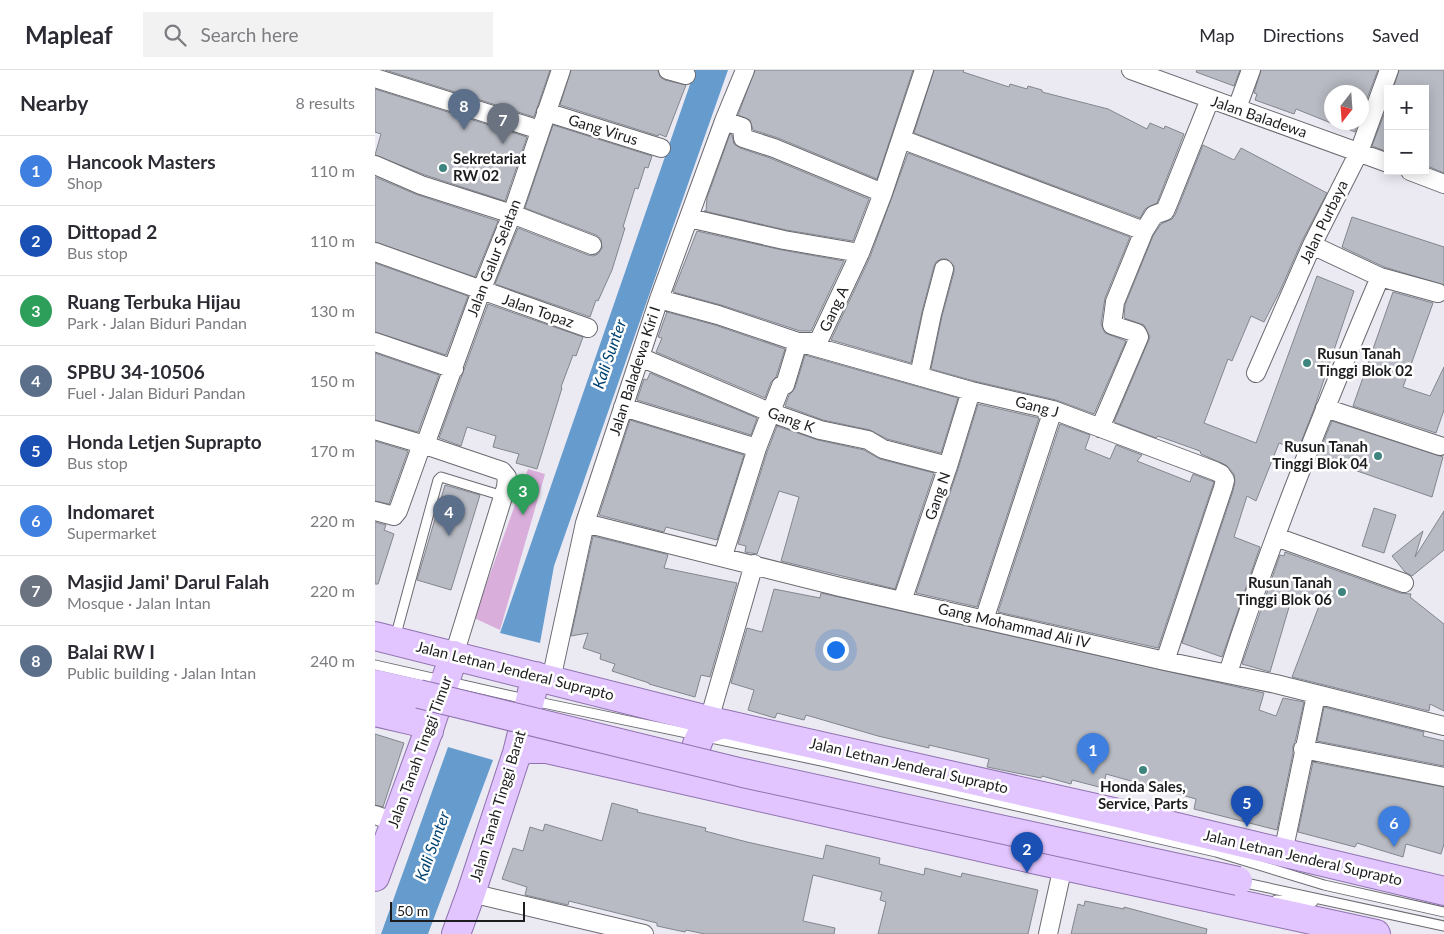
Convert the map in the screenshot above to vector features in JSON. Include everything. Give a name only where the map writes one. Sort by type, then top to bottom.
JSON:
[{"type":"main road","name":"Jalan Letnan Jenderal Suprapto","points":[[385,638],[449,668],[538,685],[711,727],[1122,814],[1444,891]]},
{"type":"main road","name":"Jalan Tanah Tinggi Timur","points":[[375,876],[385,818],[429,731],[449,668]]},
{"type":"main road","points":[[375,684],[743,772],[1238,881],[1369,933]]},
{"type":"main road","name":"Jalan Tanah Tinggi Barat","points":[[456,934],[538,685]]},
{"type":"main road","points":[[375,712],[418,722],[429,731]]},
{"type":"main road","points":[[699,784],[695,778],[693,766],[711,727]]},
{"type":"main road","points":[[517,753],[527,749],[547,749],[1369,933]]},
{"type":"street","name":"Jalan Galur Selatan","points":[[375,511],[394,516],[398,511],[512,214],[561,70]]},
{"type":"street","points":[[668,70],[686,75]]},
{"type":"street","name":"Jalan Baladewa Kiri I","points":[[538,685],[585,523],[659,299],[745,70]]},
{"type":"street","name":"Gang A","points":[[798,342],[819,342],[859,253],[883,193],[924,70]]},
{"type":"street","name":"Jalan Baladewa","points":[[1131,70],[1207,107],[1237,108],[1356,156],[1384,162]]},
{"type":"street","points":[[1237,108],[1251,70]]},
{"type":"street","name":"Jalan Purbaya","points":[[1256,373],[1312,245],[1356,156],[1389,70]]},
{"type":"street","points":[[375,78],[540,130]]},
{"type":"street","points":[[1100,428],[1139,336],[1112,325],[1115,302],[1144,232],[1154,215],[1165,211],[1207,107]]},
{"type":"street","name":"Gang Virus","points":[[546,112],[661,148]]},
{"type":"street","points":[[724,122],[742,127],[743,138],[774,148],[883,193]]},
{"type":"street","points":[[901,139],[1144,232]]},
{"type":"street","points":[[375,165],[421,185],[512,214],[592,245]]},
{"type":"street","points":[[1420,175],[1444,184]]},
{"type":"street","points":[[689,218],[784,240],[859,253]]},
{"type":"street","points":[[1312,245],[1380,277],[1438,293]]},
{"type":"street","name":"Jalan Topaz","points":[[375,252],[588,328]]},
{"type":"street","points":[[919,376],[944,269]]},
{"type":"street","points":[[1228,674],[1276,537],[1325,408],[1380,277]]},
{"type":"street","name":"Gang J","points":[[659,299],[718,315],[798,342],[971,391],[1053,410],[1192,461],[1221,474],[1225,480],[1223,488],[1165,661]]},
{"type":"street","points":[[375,342],[453,369]]},
{"type":"street","points":[[723,556],[757,448],[781,386],[785,385],[798,342]]},
{"type":"street","name":"Gang K","points":[[640,357],[772,413],[820,430],[867,440],[883,449],[948,466]]},
{"type":"street","name":"Gang N","points":[[902,601],[948,466],[971,391]]},
{"type":"street","points":[[623,407],[757,448]]},
{"type":"street","points":[[1325,408],[1440,446]]},
{"type":"street","points":[[984,620],[1053,410]]},
{"type":"street","points":[[375,430],[424,444],[501,471],[507,477],[503,496],[449,668]]},
{"type":"street","name":"Gang Mohammad Ali IV","points":[[585,523],[902,601],[1316,694],[1444,726]]},
{"type":"street","points":[[1276,537],[1404,583]]},
{"type":"street","points":[[711,727],[754,564]]},
{"type":"street","points":[[1283,853],[1303,749],[1316,694]]},
{"type":"street","points":[[1303,749],[1444,777]]},
{"type":"street","points":[[1048,934],[1063,866]]},
{"type":"street","points":[[471,893],[644,934]]},
{"type":"lane","points":[[385,638],[441,476],[503,496]]},
{"type":"lane","points":[[375,665],[415,674],[449,668]]},
{"type":"lane","points":[[711,727],[826,762],[1216,852],[1324,885],[1444,912]]},
{"type":"lane","points":[[1238,881],[1444,926]]},
{"type":"lane","points":[[1216,899],[1336,902]]},
{"type":"shaded area","points":[[528,469],[545,474],[500,630],[474,618]]},
{"type":"water","name":"Kali Sunter","points":[[695,70],[728,70],[554,566],[540,643],[500,633]]},
{"type":"water","name":"Kali Sunter","points":[[448,747],[493,760],[428,934],[381,934]]},
{"type":"building","points":[[385,70],[550,70],[534,117]]},
{"type":"building","points":[[571,70],[658,70],[660,77],[665,80],[686,85],[666,137],[560,105]]},
{"type":"building","points":[[755,70],[913,70],[877,179],[778,138],[753,130],[750,120],[738,115]]},
{"type":"building","points":[[934,70],[964,70],[963,72],[1009,87],[1010,84],[1027,89],[1028,86],[1042,90],[1042,92],[1108,109],[1147,129],[1150,123],[1164,129],[1165,126],[1184,134],[1157,203],[1145,209],[1140,218],[914,133]]},
{"type":"building","points":[[1197,70],[1240,70],[1234,86],[1196,72]]},
{"type":"building","points":[[1261,70],[1378,70],[1369,93],[1369,85],[1324,85],[1324,120],[1296,109],[1294,114],[1255,100],[1257,94],[1254,93]]},
{"type":"building","points":[[1399,70],[1444,70],[1444,173],[1429,167],[1429,85],[1394,85]]},
{"type":"building","points":[[375,89],[527,137],[505,201],[425,175],[375,155],[381,134],[375,132]]},
{"type":"building","points":[[1384,114],[1384,150],[1372,146]]},
{"type":"building","points":[[553,125],[652,156],[648,168],[645,167],[638,189],[635,188],[612,270],[598,301],[596,300],[590,317],[495,284],[518,228],[588,255],[598,254],[602,248],[601,239],[596,235],[525,208]]},
{"type":"building","points":[[730,134],[734,144],[740,148],[770,158],[869,199],[853,241],[786,230],[704,211],[706,211],[707,198]]},
{"type":"building","points":[[1203,145],[1234,160],[1241,148],[1327,193],[1264,322],[1251,316],[1232,361],[1228,359],[1204,423],[1256,443],[1317,276],[1354,291],[1298,450],[1279,443],[1256,501],[1247,496],[1234,537],[1260,547],[1222,657],[1182,643],[1233,491],[1234,474],[1226,465],[1201,454],[1200,451],[1158,436],[1156,438],[1114,422],[1150,337],[1144,325],[1124,318],[1125,305],[1153,236],[1161,224],[1172,219],[1175,215]]},
{"type":"building","points":[[908,153],[1130,237],[1105,298],[1101,324],[1105,333],[1126,341],[1094,414],[1056,400],[931,369],[942,316],[954,272],[954,266],[947,259],[941,259],[934,266],[911,363],[831,340],[870,257]]},
{"type":"building","points":[[375,177],[418,195],[498,221],[475,277],[375,242]]},
{"type":"building","points":[[1352,217],[1444,247],[1444,285],[1384,267],[1342,247]]},
{"type":"building","points":[[697,231],[782,250],[844,261],[811,331],[800,331],[721,305],[673,292]]},
{"type":"building","points":[[375,263],[468,296],[446,355],[375,332]]},
{"type":"building","points":[[1393,292],[1433,303],[1403,387],[1430,396],[1444,367],[1444,410],[1436,433],[1353,406]]},
{"type":"building","points":[[488,304],[583,337],[576,356],[573,355],[561,387],[537,469],[516,463],[519,454],[493,447],[496,436],[467,427],[461,446],[439,438]]},
{"type":"building","points":[[667,312],[715,325],[785,349],[776,377],[771,382],[765,398],[656,352],[662,338],[658,337]]},
{"type":"building","points":[[375,353],[439,375],[418,432],[375,420]]},
{"type":"building","points":[[805,355],[958,398],[941,453],[887,439],[870,430],[823,420],[785,406],[789,395],[795,388]]},
{"type":"building","points":[[650,373],[757,418],[751,435],[637,400],[644,379],[647,380]]},
{"type":"building","points":[[978,404],[1039,418],[977,607],[916,593]]},
{"type":"building","points":[[630,420],[744,455],[717,540],[666,527],[664,532],[599,515]]},
{"type":"building","name":"Rusun Tanah Tinggi Blok 04","points":[[1332,421],[1443,457],[1432,497],[1317,457]]},
{"type":"building","points":[[1060,424],[1090,435],[1085,449],[1110,459],[1116,445],[1142,455],[1137,461],[1190,482],[1193,474],[1214,482],[1158,648],[998,612]]},
{"type":"building","points":[[777,426],[818,440],[864,450],[880,459],[934,473],[895,589],[781,561],[799,497],[779,491],[757,554],[745,552],[746,546],[738,544]]},
{"type":"building","points":[[375,441],[408,451],[389,504],[375,501]]},
{"type":"building","points":[[445,485],[480,495],[451,590],[417,580]]},
{"type":"building","points":[[1374,508],[1396,515],[1384,553],[1362,546]]},
{"type":"building","points":[[1444,511],[1444,550],[1412,576],[1405,572],[1392,556],[1423,531],[1415,557]]},
{"type":"building","points":[[375,522],[386,525],[384,530],[394,534],[378,584],[375,584]]},
{"type":"building","points":[[593,536],[666,554],[668,555],[664,568],[737,583],[710,677],[701,675],[695,697],[612,671],[615,664],[600,659],[601,654],[583,648],[588,633],[571,636]]},
{"type":"building","points":[[1285,552],[1400,593],[1411,594],[1410,597],[1444,624],[1444,711],[1430,704],[1429,711],[1292,677],[1319,606],[1292,597],[1270,672],[1242,664],[1280,555],[1284,556]]},
{"type":"building","points":[[774,589],[820,598],[821,593],[1264,693],[1259,710],[1276,716],[1283,698],[1304,702],[1293,746],[1277,830],[1194,809],[1196,799],[1106,774],[1103,788],[1072,780],[1071,784],[1042,776],[1041,778],[987,767],[989,759],[929,745],[929,748],[878,736],[806,715],[804,720],[777,713],[775,718],[748,710],[754,690],[731,683],[747,628],[762,632]]},
{"type":"building","points":[[1324,707],[1424,732],[1423,736],[1444,741],[1444,766],[1317,741]]},
{"type":"building","points":[[375,734],[404,743],[383,807],[375,805]]},
{"type":"building","points":[[1313,762],[1444,787],[1444,844],[1441,854],[1406,844],[1403,857],[1357,843],[1355,847],[1298,832]]},
{"type":"building","points":[[612,803],[638,810],[637,812],[706,828],[705,831],[823,859],[826,845],[880,858],[879,864],[924,875],[925,868],[961,877],[962,873],[1038,890],[1028,934],[878,934],[886,902],[880,900],[882,892],[813,875],[803,921],[835,928],[834,934],[705,934],[686,930],[685,932],[569,901],[568,905],[525,895],[527,887],[502,879],[513,848],[523,851],[530,827],[543,831],[545,824],[602,841]]},
{"type":"building","points":[[1085,901],[1124,909],[1124,907],[1207,929],[1206,934],[1071,934],[1078,904],[1084,906]]},
{"type":"place","name":"Balai RW I","points":[[464,130]]},
{"type":"place","name":"Masjid Jami' Darul Falah","points":[[503,144]]},
{"type":"place","name":"Sekretariat RW 02","points":[[443,168]]},
{"type":"place","name":"Rusun Tanah Tinggi Blok 02","points":[[1307,363]]},
{"type":"place","name":"Rusun Tanah Tinggi Blok 04","points":[[1378,456]]},
{"type":"place","name":"Ruang Terbuka Hijau","points":[[523,515]]},
{"type":"place","name":"SPBU 34-10506","points":[[449,536]]},
{"type":"place","name":"Rusun Tanah Tinggi Blok 06","points":[[1342,592]]},
{"type":"place","name":"Honda Sales, Service, Parts","points":[[1143,770]]},
{"type":"place","name":"Hancook Masters","points":[[1093,774]]},
{"type":"place","name":"Honda Letjen Suprapto","points":[[1247,827]]},
{"type":"place","name":"Indomaret","points":[[1394,847]]},
{"type":"place","name":"Dittopad 2","points":[[1027,873]]}]
